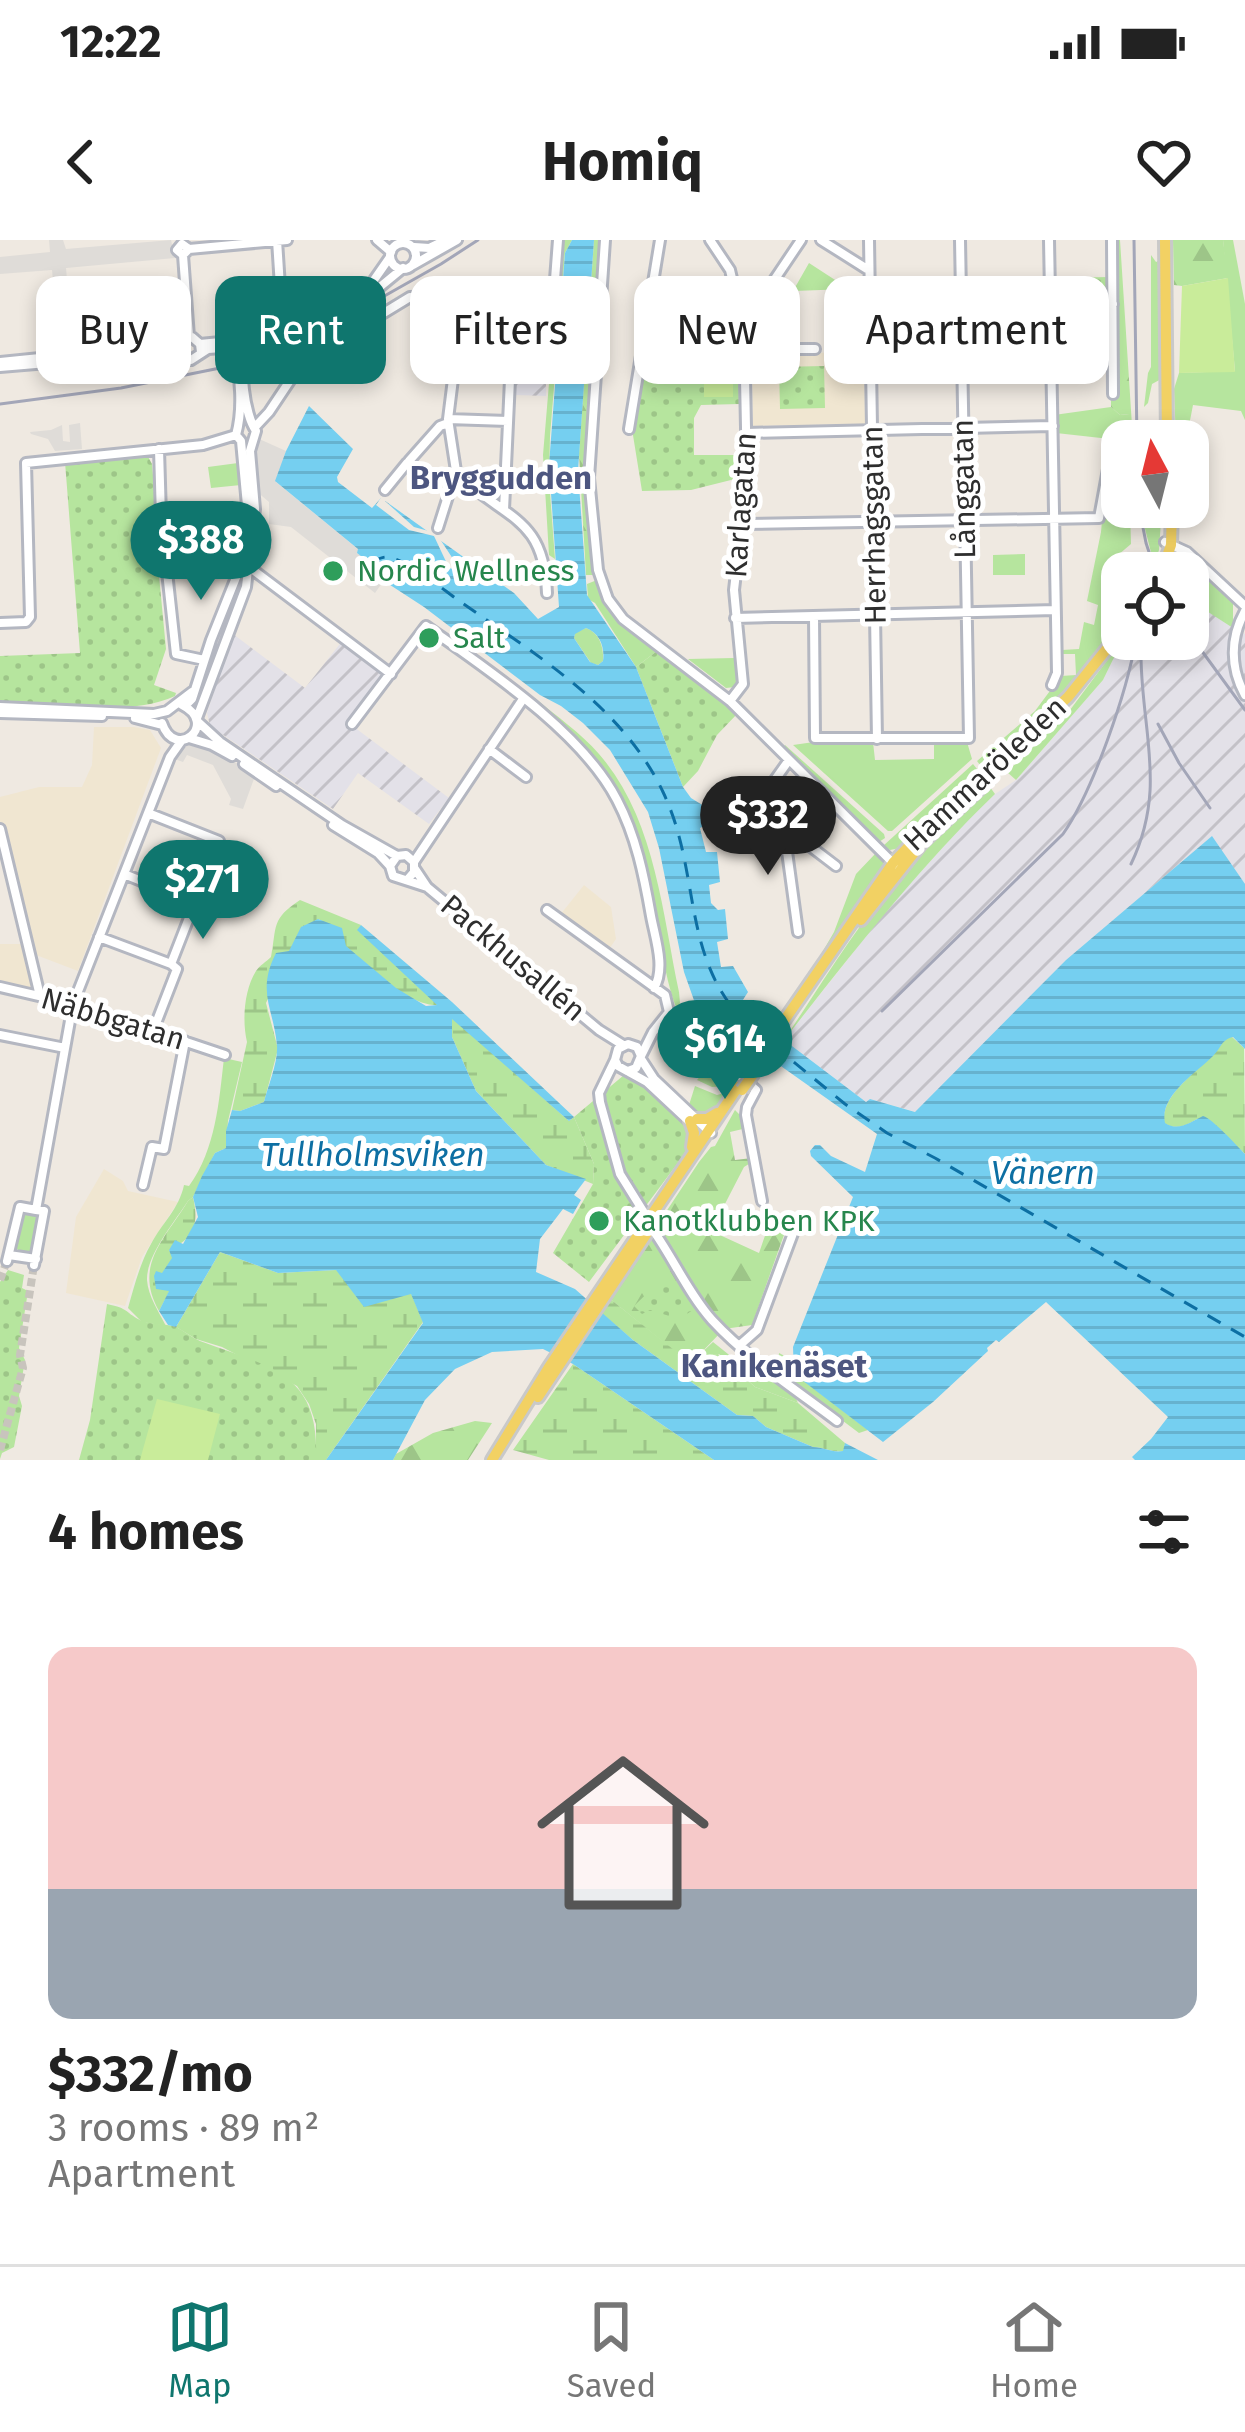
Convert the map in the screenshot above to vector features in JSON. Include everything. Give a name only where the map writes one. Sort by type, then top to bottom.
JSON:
[{"type":"main road","points":[[1167,240],[1169,420]]},
{"type":"main road","points":[[1165,552],[1169,528]]},
{"type":"main road","name":"Hammaröleden","points":[[779,1032],[893,862],[1068,697],[1101,658]]},
{"type":"main road","name":"Hammaröleden","points":[[605,1288],[893,862]]},
{"type":"main road","name":"Hammaröleden","points":[[494,1460],[690,1156],[740,1088]]},
{"type":"main road","points":[[690,1156],[693,1120],[707,1119],[724,1107]]},
{"type":"street","points":[[277,240],[279,276]]},
{"type":"street","points":[[184,247],[287,240]]},
{"type":"street","points":[[377,240],[393,264],[407,267],[457,240]]},
{"type":"street","points":[[377,276],[395,245],[429,248],[446,240]]},
{"type":"street","points":[[556,276],[559,240]]},
{"type":"street","points":[[605,240],[589,478],[598,570],[608,599],[623,620],[730,701],[893,862]]},
{"type":"street","points":[[629,429],[660,240]]},
{"type":"street","name":"Karlagatan","points":[[710,240],[732,276]]},
{"type":"street","points":[[777,276],[801,240]]},
{"type":"street","points":[[820,240],[868,270]]},
{"type":"street","name":"Herrhagsgatan","points":[[868,276],[869,240]]},
{"type":"street","name":"Långgatan","points":[[960,240],[961,276]]},
{"type":"street","points":[[1049,240],[1049,276]]},
{"type":"street","points":[[1112,240],[1114,394]]},
{"type":"street","points":[[386,283],[416,258],[404,243]]},
{"type":"street","points":[[248,424],[269,412],[297,370],[318,353],[410,297]]},
{"type":"street","points":[[1109,304],[1113,304]]},
{"type":"street","points":[[191,339],[200,348]]},
{"type":"street","points":[[191,360],[200,348],[215,347]]},
{"type":"street","points":[[800,349],[815,349]]},
{"type":"street","points":[[0,364],[36,361]]},
{"type":"street","points":[[0,623],[29,621],[26,463],[243,439],[256,434],[248,424],[240,384]]},
{"type":"street","points":[[36,1210],[74,1004],[170,757],[197,722],[243,597],[248,516],[245,384]]},
{"type":"street","points":[[437,528],[456,471],[448,421],[452,384]]},
{"type":"street","points":[[504,510],[510,384]]},
{"type":"street","name":"Karlagatan","points":[[730,701],[743,684],[735,618],[746,384]]},
{"type":"street","name":"Herrhagsgatan","points":[[873,384],[878,739]]},
{"type":"street","name":"Långgatan","points":[[878,739],[969,738],[962,384]]},
{"type":"street","points":[[1052,384],[1057,674],[1052,685]]},
{"type":"street","points":[[385,490],[448,421],[508,421]]},
{"type":"street","points":[[747,433],[1053,426]]},
{"type":"street","points":[[160,449],[161,517],[176,654],[204,661]]},
{"type":"street","points":[[456,471],[537,538],[547,569],[547,593]]},
{"type":"street","points":[[742,524],[1099,518],[1101,507]]},
{"type":"street","points":[[1168,544],[1186,552],[1245,608],[1234,648],[1235,672],[1245,695]]},
{"type":"street","points":[[170,757],[165,731],[175,708],[193,692],[246,564]]},
{"type":"street","points":[[166,565],[246,564],[391,674]]},
{"type":"street","points":[[735,618],[1055,610]]},
{"type":"street","points":[[814,616],[815,738],[878,739]]},
{"type":"street","points":[[352,724],[426,626],[524,699],[585,755],[604,778],[629,826],[660,971],[654,988]]},
{"type":"street","points":[[0,710],[136,718],[212,745],[378,853],[390,866],[408,861],[425,844],[524,699]]},
{"type":"street","points":[[0,710],[154,714],[175,708]]},
{"type":"street","name":"Packhusallén","points":[[175,708],[197,722],[206,737],[342,825],[408,861],[427,887],[599,1030],[626,1045]]},
{"type":"street","points":[[489,749],[526,777]]},
{"type":"street","points":[[730,843],[789,760]]},
{"type":"street","points":[[756,805],[836,866]]},
{"type":"street","points":[[148,813],[219,842],[171,964]]},
{"type":"street","points":[[0,830],[40,996]]},
{"type":"street","points":[[788,830],[784,838],[798,932]]},
{"type":"street","points":[[408,861],[408,879]]},
{"type":"street","name":"Packhusallén","points":[[390,866],[396,878],[427,887]]},
{"type":"street","points":[[124,874],[196,903]]},
{"type":"street","points":[[547,910],[665,995],[669,1012],[757,1090],[746,1115],[762,1201]]},
{"type":"street","points":[[99,937],[177,969],[153,1031]]},
{"type":"street","name":"Näbbgatan","points":[[0,987],[74,1004],[225,1055]]},
{"type":"street","points":[[606,1081],[637,1068],[653,1032],[669,1012]]},
{"type":"street","name":"Packhusallén","points":[[599,1030],[615,1058]]},
{"type":"street","points":[[643,1211],[620,1174],[599,1093],[626,1045],[653,1032]]},
{"type":"street","points":[[0,1035],[65,1048]]},
{"type":"street","points":[[143,1185],[152,1147],[164,1149],[185,1041]]},
{"type":"street","points":[[626,1045],[637,1047],[654,1079],[693,1120]]},
{"type":"street","points":[[615,1058],[709,1134]]},
{"type":"street","points":[[20,1207],[36,1210],[44,1211],[35,1262],[8,1258],[20,1207]]},
{"type":"street","points":[[740,1346],[757,1330],[795,1228]]},
{"type":"street","points":[[656,1233],[701,1306],[773,1374],[837,1421]]},
{"type":"shaded area","points":[[49,240],[63,240],[66,249],[171,240],[175,258],[66,268],[67,276],[53,276],[52,270],[0,274],[0,257],[50,252]]},
{"type":"shaded area","points":[[800,353],[824,353],[824,384],[864,384],[865,424],[753,426],[752,384],[800,384]]},
{"type":"shaded area","points":[[516,384],[546,384],[546,396],[515,395]]},
{"type":"shaded area","points":[[80,423],[82,449],[55,451],[48,439],[30,432],[62,425],[63,441],[70,442],[69,425]]},
{"type":"shaded area","points":[[257,438],[286,451],[276,482],[357,553],[389,573],[375,593],[291,527],[269,524],[269,502],[255,490],[252,456]]},
{"type":"shaded area","points":[[1209,612],[1245,634],[1245,884],[1211,837],[1066,960],[916,1112],[870,1099],[866,1102],[784,1040],[890,906],[962,826],[1016,780],[1103,680],[1113,660],[1209,660]]},
{"type":"shaded area","points":[[233,634],[305,688],[343,640],[391,674],[354,727],[449,798],[429,824],[358,773],[333,809],[210,726],[207,713]]},
{"type":"shaded area","points":[[94,727],[150,730],[161,748],[78,971],[36,955],[0,821],[0,797],[39,787],[82,787],[92,765]]},
{"type":"shaded area","points":[[194,743],[212,746],[255,776],[243,809],[229,805],[231,799],[213,765],[187,755],[183,762],[172,758]]},
{"type":"shaded area","points":[[584,885],[611,907],[616,939],[607,952],[560,915]]},
{"type":"shaded area","points":[[0,944],[27,944],[39,994],[0,985]]},
{"type":"shaded area","points":[[104,1169],[123,1181],[128,1191],[178,1202],[142,1257],[125,1306],[66,1293],[76,1217]]},
{"type":"green space","points":[[561,240],[572,240],[565,253],[563,276],[558,276]]},
{"type":"green space","points":[[594,240],[600,240],[598,276],[591,276]]},
{"type":"green space","points":[[1110,240],[1120,240],[1132,420],[1129,414],[1120,415],[1111,407]]},
{"type":"green space","points":[[1173,240],[1223,240],[1228,278],[1174,285]]},
{"type":"green space","points":[[1223,240],[1233,240],[1245,304],[1245,420],[1241,411],[1193,405],[1190,420],[1175,420],[1174,389],[1179,373],[1235,371]]},
{"type":"green space","points":[[1151,255],[1156,262],[1162,259],[1163,378],[1152,384],[1144,407],[1151,367]]},
{"type":"green space","points":[[809,263],[829,276],[824,276],[824,290],[800,291],[800,279]]},
{"type":"green space","points":[[1228,278],[1235,372],[1179,373],[1182,286]]},
{"type":"green space","points":[[824,366],[825,408],[780,409],[779,384],[800,384],[800,367]]},
{"type":"green space","points":[[549,384],[554,384],[549,479],[555,559],[549,555],[543,455]]},
{"type":"green space","points":[[584,384],[591,384],[585,477],[594,575],[586,575],[579,454]]},
{"type":"green space","points":[[639,384],[739,384],[739,404],[701,405],[694,418],[694,455],[742,455],[743,477],[691,490],[642,491],[632,429]]},
{"type":"green space","points":[[704,384],[733,384],[733,397],[704,397]]},
{"type":"green space","points":[[1111,407],[1120,415],[1129,414],[1129,420],[1101,420],[1101,438],[1056,433],[1054,415]]},
{"type":"green space","points":[[147,455],[152,464],[166,649],[154,685],[175,696],[113,708],[0,701],[0,656],[80,653],[65,462]]},
{"type":"green space","points":[[238,463],[241,485],[211,488],[208,467]]},
{"type":"green space","points":[[1101,528],[1131,528],[1131,544],[1122,552],[1101,552],[1101,652],[1065,694],[983,769],[977,761],[1035,711],[1061,676],[1076,675],[1075,654],[1061,654],[1079,649],[1084,622],[1094,625],[1098,605],[1087,601]]},
{"type":"green space","points":[[1145,528],[1161,528],[1158,552],[1151,552]]},
{"type":"green space","points":[[1025,554],[1025,575],[993,575],[993,555]]},
{"type":"green space","points":[[597,580],[615,611],[657,651],[636,667],[588,599],[587,584]]},
{"type":"green space","points":[[1209,581],[1233,602],[1233,628],[1209,613]]},
{"type":"green space","points":[[586,628],[602,646],[603,661],[598,665],[591,663],[574,638]]},
{"type":"green space","points":[[657,651],[737,714],[683,787],[636,667]]},
{"type":"green space","points":[[734,658],[737,682],[726,688],[688,659]]},
{"type":"green space","points":[[1107,660],[1113,660],[1103,680],[1016,780],[1007,772],[1070,710]]},
{"type":"green space","points":[[535,698],[599,754],[633,807],[661,898],[679,992],[677,1010],[642,858],[622,801],[588,752],[532,703]]},
{"type":"green space","points":[[873,742],[875,760],[934,759],[934,744],[923,742],[967,742],[972,759],[892,831],[793,745]]},
{"type":"green space","points":[[785,745],[884,834],[885,838],[879,842]]},
{"type":"green space","points":[[973,764],[981,774],[900,848],[883,846]]},
{"type":"green space","points":[[990,787],[995,794],[912,882],[784,1040],[887,892]]},
{"type":"green space","points":[[875,854],[883,868],[800,991],[834,932],[856,874]]},
{"type":"green space","points":[[300,900],[361,925],[358,930],[439,1005],[424,1003],[392,986],[319,919],[302,927],[266,1003],[278,1049],[264,1102],[232,1110],[247,1042],[244,1015],[249,987],[256,971],[271,957],[280,918]]},
{"type":"green space","points":[[452,1017],[569,1121],[574,1117],[594,1164],[593,1184],[546,1165],[476,1091],[452,1037]]},
{"type":"green space","points":[[1231,1036],[1244,1048],[1245,1154],[1217,1128],[1197,1119],[1177,1127],[1164,1123],[1177,1089]]},
{"type":"green space","points":[[224,1058],[242,1062],[226,1148],[215,1153],[193,1197],[151,1260],[148,1286],[166,1326],[142,1322],[128,1308],[135,1284],[151,1244],[205,1156],[215,1124]]},
{"type":"green space","points":[[716,1058],[738,1076],[727,1086],[712,1087],[697,1080]]},
{"type":"green space","points":[[624,1075],[651,1090],[689,1130],[689,1148],[589,1282],[553,1253],[593,1184],[594,1164],[574,1117]]},
{"type":"green space","points":[[695,1086],[717,1095],[728,1092],[715,1109],[700,1114],[689,1105]]},
{"type":"green space","points":[[735,1110],[747,1128],[730,1132],[735,1160],[752,1158],[752,1162],[744,1167],[711,1231],[759,1253],[768,1227],[785,1232],[752,1325],[724,1329],[697,1357],[684,1359],[609,1298]]},
{"type":"green space","points":[[193,1197],[193,1229],[169,1250],[173,1258],[162,1274],[170,1290],[159,1311],[149,1280],[151,1266],[162,1240]]},
{"type":"green space","points":[[26,1212],[39,1221],[33,1249],[27,1254],[14,1244],[21,1214]]},
{"type":"green space","points":[[220,1252],[278,1273],[336,1270],[411,1293],[423,1322],[326,1460],[316,1460],[316,1424],[297,1386],[176,1327]]},
{"type":"green space","points":[[8,1270],[24,1275],[22,1288],[28,1291],[19,1348],[25,1360],[19,1396],[22,1406],[14,1447],[0,1459],[0,1282]]},
{"type":"green space","points":[[670,1271],[693,1310],[679,1319],[650,1310],[642,1314],[634,1306]]},
{"type":"green space","points":[[609,1298],[684,1358],[718,1354],[755,1387],[798,1403],[845,1443],[844,1451],[813,1447],[766,1427],[753,1416],[737,1415],[599,1311]]},
{"type":"green space","points":[[107,1304],[144,1322],[176,1327],[286,1377],[309,1408],[316,1460],[79,1460],[90,1420]]},
{"type":"green space","points":[[713,1342],[748,1370],[756,1362],[792,1390],[798,1403],[755,1387],[719,1354],[697,1357]]},
{"type":"green space","points":[[779,1353],[794,1361],[795,1374],[868,1430],[859,1433],[778,1372]]},
{"type":"green space","points":[[573,1364],[714,1460],[549,1460],[513,1450]]},
{"type":"green space","points":[[157,1399],[220,1414],[208,1460],[140,1460]]},
{"type":"green space","points":[[475,1421],[492,1423],[468,1460],[393,1460],[433,1433]]},
{"type":"water","name":"Vänern","points":[[572,240],[594,240],[592,276],[563,276],[565,253]]},
{"type":"water","name":"Vänern","points":[[555,384],[584,384],[578,471],[587,595],[636,667],[683,787],[704,806],[708,801],[712,822],[700,828],[706,852],[717,852],[720,882],[709,885],[711,903],[718,910],[725,909],[728,939],[717,942],[721,967],[733,966],[748,992],[739,1006],[767,1032],[866,1102],[870,1099],[915,1112],[1066,960],[1212,836],[1245,884],[1245,1049],[1233,1037],[1226,1040],[1173,1094],[1165,1123],[1175,1127],[1203,1116],[1245,1154],[1245,1460],[1135,1460],[1132,1457],[1168,1417],[1046,1302],[996,1340],[933,1402],[883,1442],[794,1374],[793,1347],[853,1197],[810,1151],[820,1145],[831,1156],[865,1172],[877,1134],[696,1006],[648,812],[610,750],[561,706],[384,581],[388,573],[357,553],[358,549],[275,481],[309,406],[353,449],[338,482],[372,508],[381,498],[514,593],[538,619],[559,607],[549,465]],"holes":[[[586,628],[598,637],[603,661],[598,665],[590,662],[574,638]]]},
{"type":"water","name":"Tullholmsviken","points":[[318,919],[342,928],[346,946],[396,988],[426,1006],[437,1005],[357,930],[361,925],[452,1002],[574,1117],[569,1121],[452,1019],[452,1037],[476,1091],[546,1165],[586,1179],[574,1195],[581,1200],[573,1214],[563,1209],[540,1239],[536,1272],[575,1289],[633,1340],[737,1415],[753,1416],[766,1427],[813,1447],[843,1451],[845,1443],[878,1460],[714,1460],[573,1364],[543,1349],[492,1352],[455,1369],[425,1400],[393,1460],[326,1460],[423,1323],[411,1294],[364,1307],[336,1270],[278,1273],[220,1252],[176,1327],[168,1325],[159,1311],[169,1291],[156,1289],[154,1276],[172,1258],[169,1250],[175,1240],[183,1244],[198,1217],[193,1197],[215,1153],[226,1148],[232,1110],[264,1102],[277,1053],[267,990],[270,967],[276,953],[289,951],[301,927]]},
{"type":"pier","points":[[384,493],[385,501],[414,527],[436,533],[455,562],[486,571],[492,578],[449,568],[434,536],[409,530],[376,505]]},
{"type":"ferry route","points":[[371,563],[387,557],[424,575],[573,683],[624,733],[663,792],[676,825],[696,923],[717,985],[765,1040]]},
{"type":"ferry route","points":[[773,1045],[887,1133],[1245,1337]]},
{"type":"tunnel","points":[[0,1280],[7,1261]]},
{"type":"tunnel","points":[[0,1450],[23,1368],[20,1355],[34,1265]]},
{"type":"railway","points":[[0,404],[121,388],[267,355],[326,329],[478,240]]},
{"type":"railway","points":[[1134,240],[1137,420]]},
{"type":"railway","points":[[1143,528],[1149,552]]},
{"type":"railway","points":[[882,1011],[1063,834],[1107,740],[1131,660]]},
{"type":"railway","points":[[1131,864],[1142,837],[1150,786],[1141,660]]},
{"type":"railway","points":[[1208,660],[1245,710]]},
{"type":"railway","points":[[1158,724],[1210,808]]},
{"type":"place","name":"Nordic Wellness","points":[[333,571]]},
{"type":"place","name":"Salt","points":[[429,638]]},
{"type":"place","name":"Kanotklubben KPK","points":[[599,1221]]},
{"type":"district","name":"Bryggudden","points":[[501,477]]},
{"type":"district","name":"Kanikenäset","points":[[774,1365]]}]
